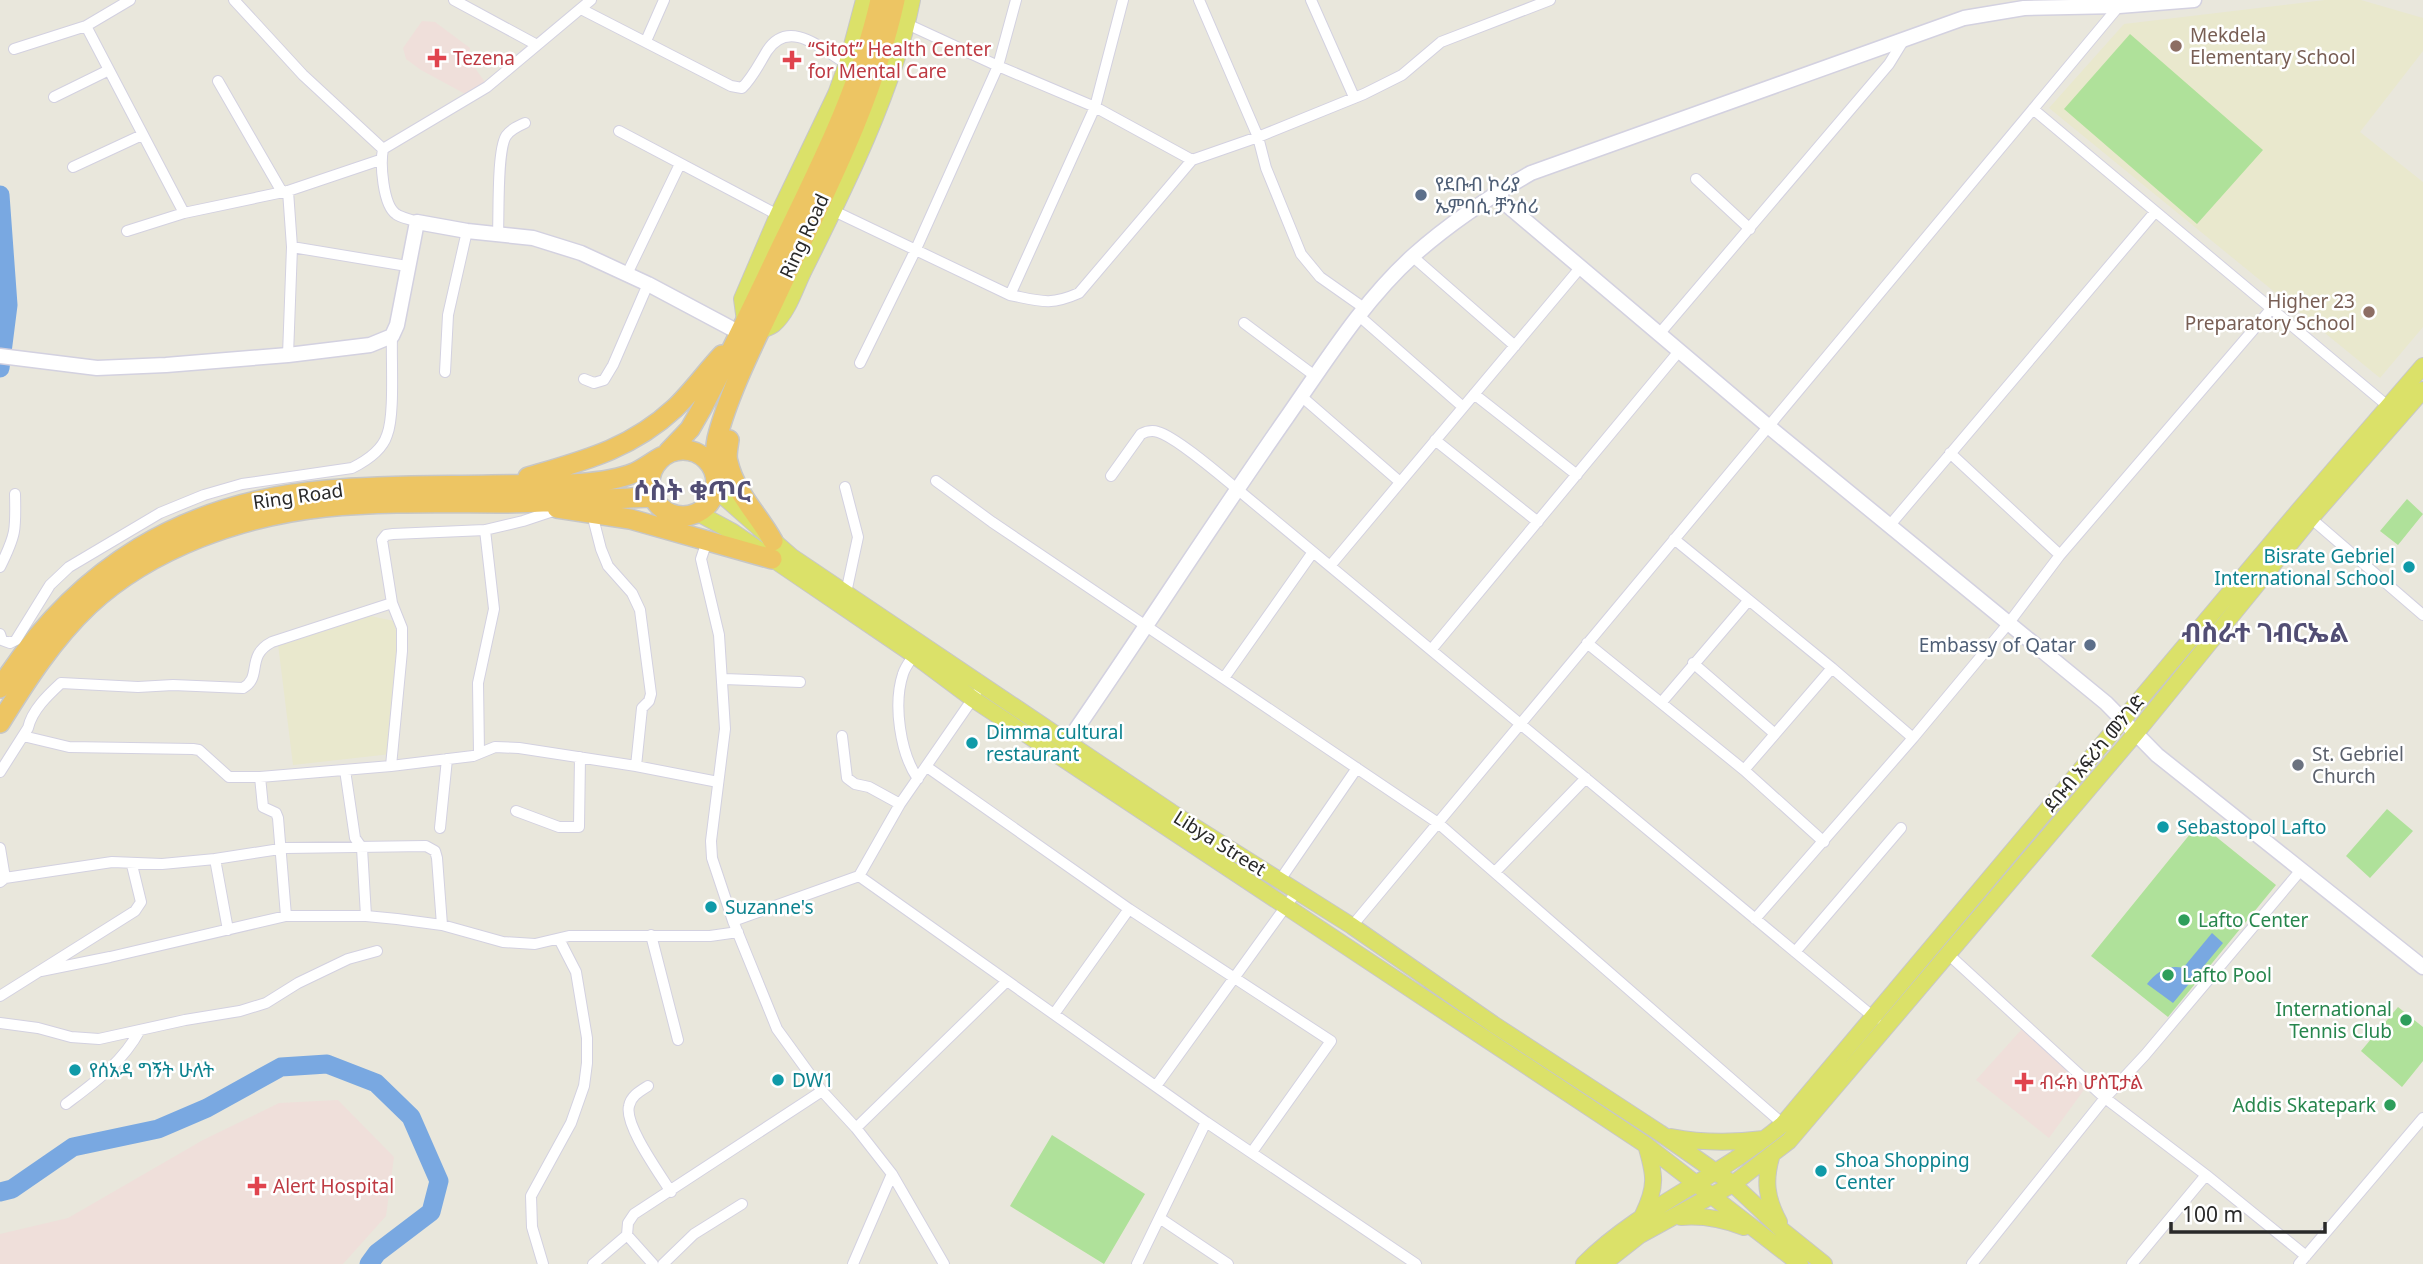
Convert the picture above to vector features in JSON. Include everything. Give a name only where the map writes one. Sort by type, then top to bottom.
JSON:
[{"type":"highway","name":"Ring Road","points":[[715,481],[717,441],[738,382],[745,331],[849,101],[862,69],[880,0]]},
{"type":"highway","name":"Ring Road","points":[[0,688],[30,644],[60,609],[91,580],[176,527],[219,510],[268,498],[326,490],[613,479],[634,473],[665,455],[696,419],[745,331],[870,89],[886,43],[895,0]]},
{"type":"highway","points":[[503,485],[596,457],[657,424],[676,408],[745,331]]},
{"type":"highway","points":[[525,502],[630,519],[706,541],[772,550],[764,524],[742,497],[727,461],[738,382]]},
{"type":"highway","points":[[687,449],[696,452],[710,463],[715,481],[712,499],[698,513],[688,516],[667,512],[653,498],[650,489],[651,472],[665,455],[687,449]]},
{"type":"highway","name":"Ring Road","points":[[0,723],[34,670],[65,630],[91,604],[118,583],[176,548],[232,527],[267,517],[326,507],[653,498]]},
{"type":"main road","points":[[864,0],[847,64],[742,299],[745,331],[774,323],[785,308],[834,211],[876,112],[907,24],[912,0]]},
{"type":"main road","name":"ደቡብ አፍሪካ መንገድ","points":[[1769,1147],[1783,1124],[1948,954],[2136,733],[2423,366]]},
{"type":"main road","name":"ደቡብ አፍሪካ መንገድ","points":[[1769,1147],[1809,1119],[1880,1023],[2122,719],[2305,514],[2423,390]]},
{"type":"main road","name":"Libya Street","points":[[715,481],[772,550],[914,655],[1068,741],[1171,812],[1352,926],[1733,1184],[1783,1231],[1824,1264]]},
{"type":"main road","name":"Libya Street","points":[[698,513],[733,532],[792,557],[846,593],[977,692],[1286,907],[1646,1145],[1693,1179],[1758,1233]]},
{"type":"main road","points":[[1666,1137],[1698,1142],[1742,1142],[1769,1147]]},
{"type":"main road","points":[[1643,1215],[1654,1184],[1655,1172],[1646,1145]]},
{"type":"main road","points":[[1584,1264],[1643,1215],[1693,1179],[1769,1147]]},
{"type":"main road","points":[[1603,1264],[1640,1235],[1733,1184],[1769,1147]]},
{"type":"main road","points":[[1769,1147],[1766,1186],[1770,1205],[1783,1231]]},
{"type":"main road","points":[[1671,1219],[1699,1215],[1730,1222],[1758,1233],[1800,1264]]},
{"type":"street","points":[[14,49],[86,26],[130,0]]},
{"type":"street","points":[[234,0],[381,155],[390,207],[396,215],[417,222],[467,231],[533,238],[581,253],[745,331]]},
{"type":"street","points":[[454,0],[537,45]]},
{"type":"street","points":[[127,231],[184,213],[285,192],[381,155],[488,87],[591,0]]},
{"type":"street","points":[[646,41],[664,0]]},
{"type":"street","points":[[860,363],[916,249],[998,66],[1016,0]]},
{"type":"street","points":[[1010,295],[1095,107],[1123,0]]},
{"type":"street","points":[[1199,0],[1258,137],[1266,168],[1301,254],[1320,277],[1463,407]]},
{"type":"street","points":[[1311,0],[1354,97]]},
{"type":"street","points":[[1317,13],[1325,0]]},
{"type":"street","points":[[834,211],[1010,295],[1042,303],[1060,302],[1079,293],[1192,160],[1258,137],[1354,97],[1402,75],[1441,42],[1550,0]]},
{"type":"street","points":[[1068,741],[1148,627],[1237,489],[1361,312],[1412,256],[1459,217],[1531,173],[1964,18],[2024,8],[2119,6],[2194,0]]},
{"type":"street","points":[[1352,926],[2119,6]]},
{"type":"street","points":[[582,9],[731,86],[742,88],[751,79],[769,48],[777,39],[787,34],[800,36],[847,64]]},
{"type":"street","points":[[907,24],[1095,107],[1192,160]]},
{"type":"street","points":[[86,26],[184,213]]},
{"type":"street","points":[[1660,333],[1889,64],[1905,38]]},
{"type":"street","points":[[54,97],[109,70]]},
{"type":"street","points":[[218,81],[285,192],[292,247],[288,355]]},
{"type":"street","points":[[2033,109],[2389,407]]},
{"type":"street","points":[[498,233],[501,153],[506,137],[524,122]]},
{"type":"street","points":[[619,131],[778,215]]},
{"type":"street","points":[[74,167],[142,135]]},
{"type":"street","points":[[627,274],[680,164]]},
{"type":"street","points":[[1696,179],[1750,229]]},
{"type":"street","points":[[1494,194],[1768,426],[2106,703],[2157,755],[2423,967]]},
{"type":"street","points":[[1890,526],[2155,212]]},
{"type":"street","points":[[0,634],[2,640],[10,643],[16,640],[50,586],[69,567],[160,513],[204,495],[242,484],[352,468],[366,461],[378,450],[387,436],[390,420],[392,336],[397,326],[417,222]]},
{"type":"street","points":[[445,372],[448,315],[467,231]]},
{"type":"street","points":[[292,247],[407,266]]},
{"type":"street","points":[[1412,256],[1514,346]]},
{"type":"street","points":[[1330,566],[1580,268]]},
{"type":"street","points":[[583,379],[594,383],[604,380],[648,284]]},
{"type":"street","points":[[1755,919],[1913,738],[2008,624],[2060,555],[2272,308]]},
{"type":"street","points":[[1244,323],[1315,376]]},
{"type":"street","points":[[0,356],[97,368],[288,355],[370,345],[392,336]]},
{"type":"street","points":[[1431,650],[1680,350]]},
{"type":"street","points":[[1474,394],[1577,475]]},
{"type":"street","points":[[1301,396],[1400,482]]},
{"type":"street","points":[[1111,475],[1142,433],[1159,432],[1237,489],[1880,1023]]},
{"type":"street","points":[[1436,440],[1538,522]]},
{"type":"street","points":[[1950,453],[2060,555]]},
{"type":"street","points":[[936,481],[992,522],[1438,823],[1783,1124]]},
{"type":"street","points":[[845,487],[858,537],[846,593]]},
{"type":"street","points":[[0,567],[13,542],[16,528],[15,494]]},
{"type":"street","points":[[391,766],[402,628],[392,603],[382,540],[386,535],[485,530],[559,509]]},
{"type":"street","points":[[592,514],[608,566],[632,593],[640,610],[652,694],[642,708],[636,766]]},
{"type":"street","points":[[2305,514],[2423,615]]},
{"type":"street","points":[[479,753],[478,683],[494,609],[485,530]]},
{"type":"street","points":[[1674,539],[1913,738]]},
{"type":"street","points":[[706,541],[701,559],[702,571],[719,635],[724,679],[725,729],[711,841],[712,858],[733,921],[777,1028],[822,1091],[856,1128],[892,1174],[944,1264]]},
{"type":"street","points":[[1224,678],[1313,552]]},
{"type":"street","points":[[86,556],[91,580]]},
{"type":"street","points":[[1661,703],[1748,601]]},
{"type":"street","points":[[0,772],[30,720],[61,682],[138,687],[173,685],[243,688],[249,684],[261,648],[272,642],[392,603]]},
{"type":"street","points":[[1587,643],[1744,770],[1824,842]]},
{"type":"street","points":[[914,655],[904,670],[898,713],[909,765],[918,779]]},
{"type":"street","points":[[1693,663],[1775,734]]},
{"type":"street","points":[[1744,770],[1832,668]]},
{"type":"street","points":[[724,679],[800,682]]},
{"type":"street","points":[[733,921],[859,876],[900,804],[977,692]]},
{"type":"street","points":[[23,736],[69,747],[193,748],[199,750],[229,777],[260,777],[447,760],[495,747],[580,757],[718,782]]},
{"type":"street","points":[[842,736],[847,778],[855,784],[869,786],[900,804]]},
{"type":"street","points":[[516,811],[559,827],[579,827],[580,757]]},
{"type":"street","points":[[440,828],[447,760]]},
{"type":"street","points":[[927,767],[1129,909],[1331,1041],[1252,1153]]},
{"type":"street","points":[[1280,880],[1357,768]]},
{"type":"street","points":[[345,770],[355,838],[362,848],[366,916]]},
{"type":"street","points":[[260,777],[263,807],[276,813],[278,818],[286,916]]},
{"type":"street","points":[[1495,872],[1586,778]]},
{"type":"street","points":[[1795,952],[1901,828]]},
{"type":"street","points":[[0,848],[3,880],[111,862],[132,865],[215,859],[286,848],[426,846],[435,851],[442,925]]},
{"type":"street","points":[[215,859],[228,930]]},
{"type":"street","points":[[0,996],[135,911],[141,902],[132,865]]},
{"type":"street","points":[[1972,1264],[2105,1098],[2145,1055],[2301,870]]},
{"type":"street","points":[[859,876],[1206,1122],[1416,1264]]},
{"type":"street","points":[[1156,1086],[1297,891]]},
{"type":"street","points":[[1054,1014],[1129,909]]},
{"type":"street","points":[[41,971],[286,916],[366,916],[442,925],[503,942],[535,944],[569,936],[710,936],[738,932]]},
{"type":"street","points":[[651,934],[678,1040]]},
{"type":"street","points":[[543,1264],[532,1227],[531,1196],[571,1124],[584,1086],[587,1063],[587,1038],[576,972],[559,939]]},
{"type":"street","points":[[0,1023],[99,1039],[240,1011],[265,1003],[298,983],[348,959],[377,951]]},
{"type":"street","points":[[1948,954],[2105,1098],[2206,1175],[2303,1260],[2423,1118]]},
{"type":"street","points":[[856,1128],[1007,981]]},
{"type":"street","points":[[66,1104],[117,1063],[140,1030]]},
{"type":"street","points":[[648,1086],[635,1094],[629,1106],[630,1122],[671,1192]]},
{"type":"street","points":[[593,1264],[626,1235],[628,1223],[634,1214],[822,1091]]},
{"type":"street","points":[[1137,1264],[1206,1122]]},
{"type":"street","points":[[853,1264],[892,1174]]},
{"type":"street","points":[[2132,1264],[2206,1175]]},
{"type":"street","points":[[663,1264],[701,1229],[742,1204]]},
{"type":"street","points":[[1161,1219],[1228,1264]]},
{"type":"street","points":[[626,1235],[653,1264]]},
{"type":"shaded area","points":[[2325,0],[2361,0],[2423,18],[2423,51],[2360,132],[2423,182],[2423,327],[2380,378],[2049,108],[2124,24]]},
{"type":"shaded area","name":"Tezena","points":[[422,21],[435,22],[470,48],[468,58],[487,85],[469,96],[406,59],[403,48]]},
{"type":"shaded area","points":[[366,615],[394,621],[400,651],[391,754],[293,765],[278,644]]},
{"type":"shaded area","points":[[2022,1029],[2086,1087],[2049,1138],[1976,1080]]},
{"type":"shaded area","name":"Alert Hospital","points":[[338,1100],[394,1157],[386,1216],[343,1264],[0,1264],[0,1234],[68,1218],[203,1140],[279,1103]]},
{"type":"green space","points":[[2130,34],[2263,150],[2197,224],[2064,109]]},
{"type":"green space","points":[[2407,499],[2423,514],[2398,545],[2380,531]]},
{"type":"green space","points":[[2387,809],[2413,831],[2370,878],[2346,856]]},
{"type":"green space","name":"Lafto Center","points":[[2199,823],[2276,885],[2168,1017],[2091,956]]},
{"type":"green space","name":"International Tennis Club","points":[[2398,1007],[2423,1027],[2423,1061],[2402,1087],[2361,1051]]},
{"type":"green space","points":[[1052,1135],[1145,1194],[1104,1264],[1010,1206]]},
{"type":"water","points":[[2212,933],[2223,943],[2173,1003],[2147,984],[2163,970],[2183,968]]},
{"type":"waterway","points":[[0,195],[8,305],[0,368]]},
{"type":"waterway","points":[[0,1192],[12,1189],[73,1147],[158,1129],[207,1108],[281,1067],[327,1064],[376,1083],[411,1117],[439,1181],[431,1212],[377,1253],[369,1264]]},
{"type":"place","name":"Mekdela Elementary School","points":[[2176,46]]},
{"type":"place","name":"Tezena","points":[[437,58]]},
{"type":"place","name":"“Sitot” Health Center for Mental Care","points":[[792,60]]},
{"type":"place","name":"የደቡብ ኮሪያ ኤምባሲ ቻንሰሪ","points":[[1421,195]]},
{"type":"place","name":"Higher 23 Preparatory School","points":[[2369,312]]},
{"type":"place","name":"Bisrate Gebriel International School","points":[[2409,567]]},
{"type":"place","name":"Embassy of Qatar","points":[[2090,645]]},
{"type":"place","name":"Dimma cultural restaurant","points":[[972,743]]},
{"type":"place","name":"St. Gebriel Church","points":[[2298,765]]},
{"type":"place","name":"Sebastopol Lafto","points":[[2163,827]]},
{"type":"place","name":"Suzanne's","points":[[711,907]]},
{"type":"place","name":"Lafto Center","points":[[2184,920]]},
{"type":"place","name":"Lafto Pool","points":[[2168,975]]},
{"type":"place","name":"International Tennis Club","points":[[2406,1020]]},
{"type":"place","name":"የሰአዳ ግኝት ሁለት","points":[[75,1070]]},
{"type":"place","name":"DW1","points":[[778,1080]]},
{"type":"place","name":"ብሩክ ሆስፒታል","points":[[2024,1082]]},
{"type":"place","name":"Addis Skatepark","points":[[2390,1105]]},
{"type":"place","name":"Shoa Shopping Center","points":[[1821,1171]]},
{"type":"place","name":"Alert Hospital","points":[[257,1186]]},
{"type":"district","name":"ሶስት ቁጥር","points":[[692,490]]},
{"type":"district","name":"ብስራተ ገብርኤል","points":[[2265,632]]}]
